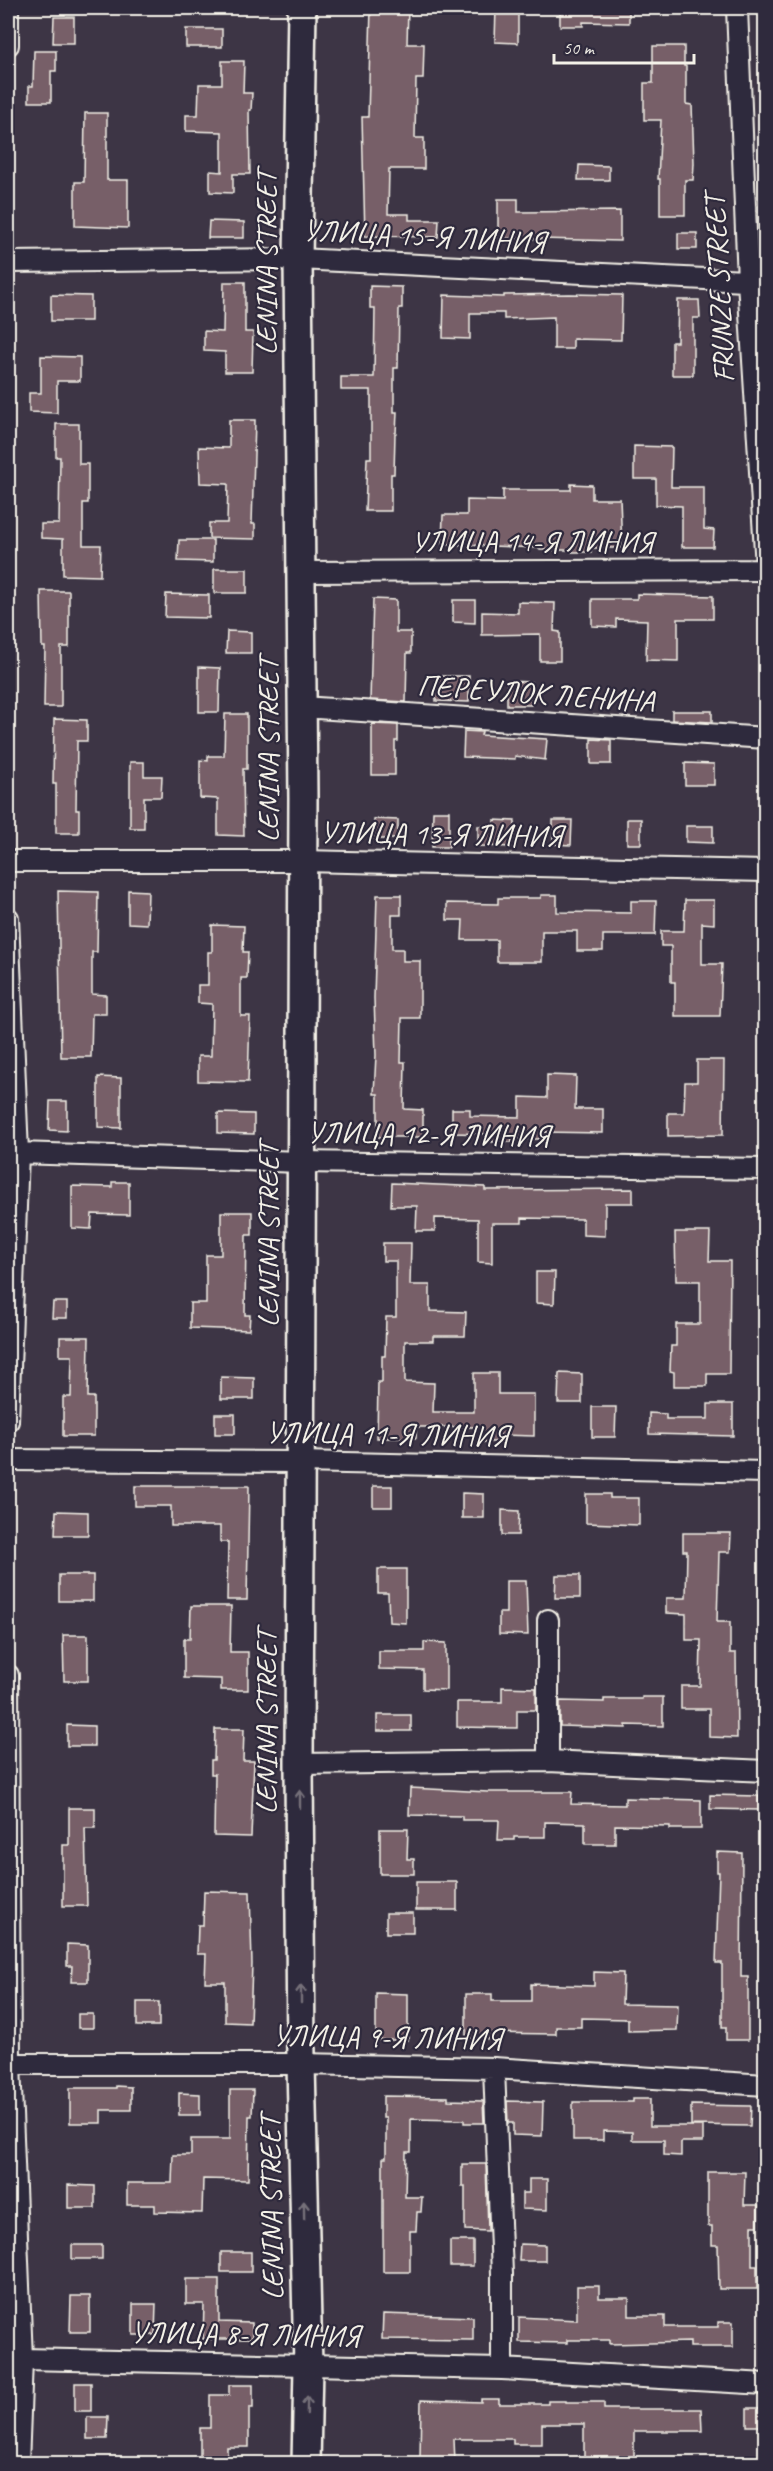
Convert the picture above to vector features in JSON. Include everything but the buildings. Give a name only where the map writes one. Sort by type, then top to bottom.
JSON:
[{"type":"main road","name":"LENINA STREET","points":[[302,8],[298,259],[302,707],[299,1764],[301,2064],[308,2366],[306,2463]]},
{"type":"street","points":[[8,8],[8,45]]},
{"type":"street","name":"FRUNZE STREET","points":[[737,8],[757,282],[765,568]]},
{"type":"street","name":"УЛИЦА 15-Я ЛИНИЯ","points":[[8,262],[298,259],[757,282]]},
{"type":"street","name":"УЛИЦА 14-Я ЛИНИЯ","points":[[300,572],[765,568]]},
{"type":"street","name":"ПЕРЕУЛОК ЛЕНИНА","points":[[302,707],[765,738]]},
{"type":"street","name":"УЛИЦА 13-Я ЛИНИЯ","points":[[8,861],[302,861],[765,871]]},
{"type":"street","points":[[8,918],[18,1153],[8,1421]]},
{"type":"street","name":"УЛИЦА 12-Я ЛИНИЯ","points":[[18,1153],[302,1162],[765,1169]]},
{"type":"street","name":"УЛИЦА 11-Я ЛИНИЯ","points":[[8,1460],[299,1462],[765,1472]]},
{"type":"street","points":[[548,1761],[549,1620]]},
{"type":"street","points":[[8,1676],[9,2064],[22,2359],[18,2463]]},
{"type":"street","points":[[299,1764],[548,1761],[765,1771]]},
{"type":"street","name":"УЛИЦА 9-Я ЛИНИЯ","points":[[9,2064],[301,2064],[494,2068],[765,2085]]},
{"type":"street","points":[[494,2068],[502,2274],[502,2369]]},
{"type":"street","name":"УЛИЦА 8-Я ЛИНИЯ","points":[[22,2359],[502,2369],[765,2384]]}]
